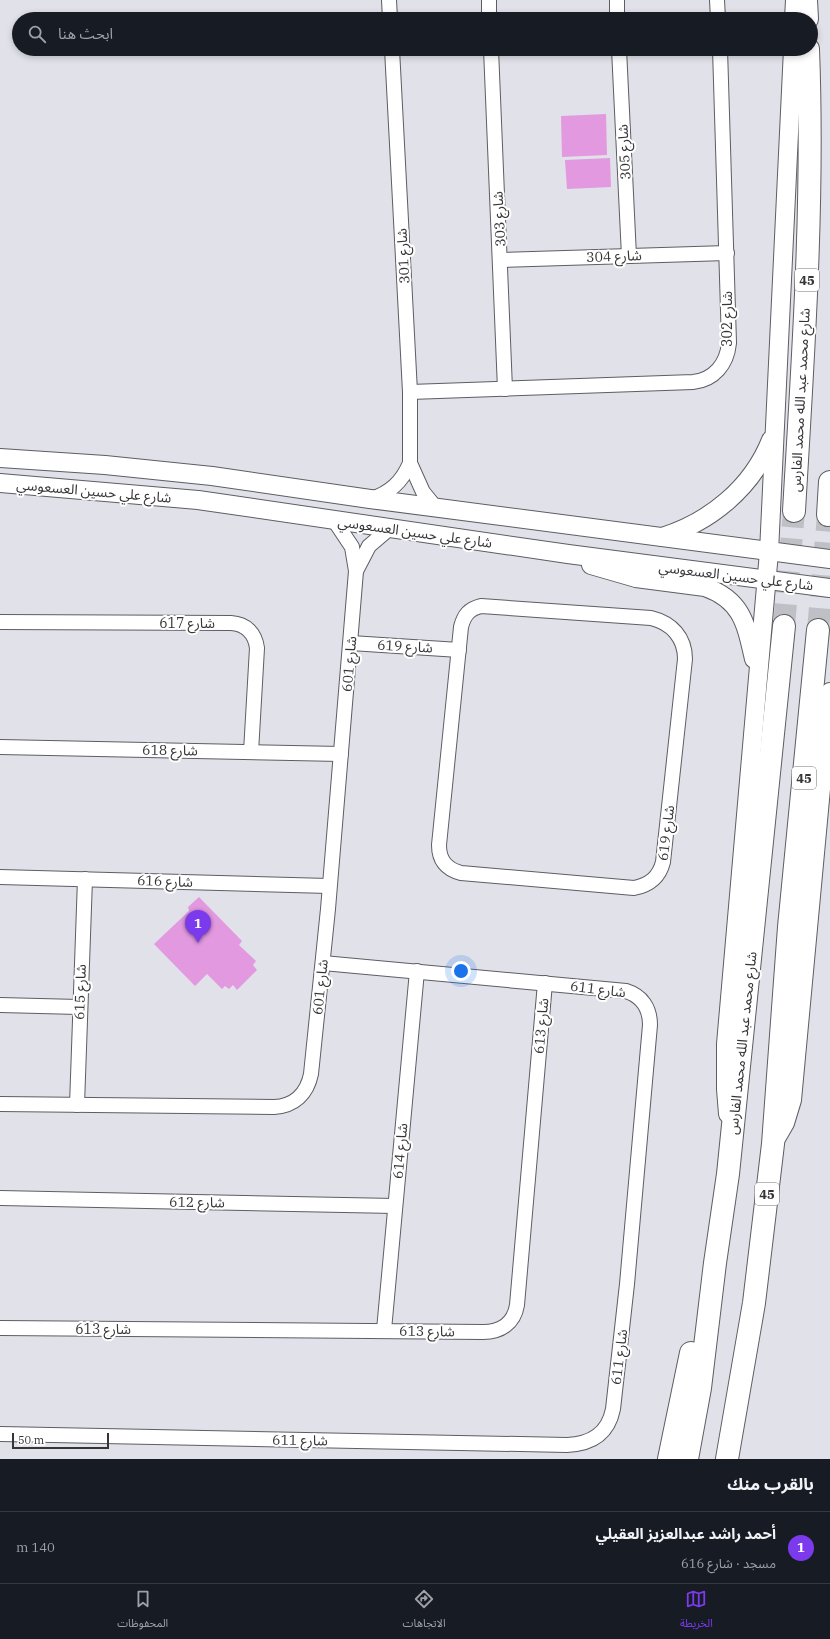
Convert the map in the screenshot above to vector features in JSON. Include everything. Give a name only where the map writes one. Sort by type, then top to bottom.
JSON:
[{"type":"main road","points":[[806,0],[807,12]]},
{"type":"main road","name":"شارع محمد عبد الله محمد الفارس","points":[[794,511],[807,280],[810,113],[808,56]]},
{"type":"main road","points":[[828,515],[830,482]]},
{"type":"main road","name":"شارع محمد عبد الله محمد الفارس","points":[[687,1459],[700,1388],[715,1263],[724,1208],[784,626]]},
{"type":"main road","name":"45","points":[[727,1459],[754,1303],[773,1144],[789,927],[818,630]]},
{"type":"main road","points":[[669,1459],[692,1351],[715,1263]]},
{"type":"street","points":[[389,0],[390,12]]},
{"type":"street","points":[[489,0],[490,12]]},
{"type":"street","points":[[617,0],[618,12]]},
{"type":"street","points":[[717,0],[718,12]]},
{"type":"street","points":[[794,12],[795,0]]},
{"type":"street","name":"شارع 301","points":[[392,56],[410,392],[410,463],[423,492],[436,508]]},
{"type":"street","name":"شارع 303","points":[[491,56],[501,260],[505,389]]},
{"type":"street","name":"شارع 305","points":[[619,56],[629,256]]},
{"type":"street","name":"شارع 302","points":[[410,392],[693,382],[707,378],[723,364],[728,350],[727,252],[720,56]]},
{"type":"street","points":[[732,1139],[726,1089],[726,1044],[769,552],[793,56]]},
{"type":"street","name":"شارع 304","points":[[501,260],[727,252]]},
{"type":"street","points":[[660,538],[690,526],[719,509],[731,499],[749,478],[761,460],[774,430]]},
{"type":"street","name":"شارع علي حسين العسعوسي","points":[[0,458],[105,465],[212,476],[370,500],[830,559]]},
{"type":"street","name":"شارع 301","points":[[370,500],[386,493],[399,483],[410,463]]},
{"type":"street","name":"شارع علي حسين العسعوسي","points":[[0,483],[198,500],[568,554],[830,588]]},
{"type":"street","name":"شارع 601","points":[[0,1104],[274,1107],[293,1102],[307,1088],[311,1074],[323,963],[356,571],[352,547],[334,520]]},
{"type":"street","name":"شارع 601","points":[[356,571],[370,546],[390,528]]},
{"type":"street","points":[[568,554],[601,569],[619,574],[654,581],[705,587],[724,596],[733,603],[744,621],[758,677]]},
{"type":"street","name":"شارع 619","points":[[481,606],[651,618],[664,622],[676,631],[683,644],[685,659],[663,862],[661,871],[656,878],[650,883],[634,888],[460,873],[448,868],[441,858],[439,845],[459,650],[463,619],[473,608],[481,606]]},
{"type":"street","name":"شارع 617","points":[[0,622],[231,623],[244,626],[254,636],[257,648],[251,752]]},
{"type":"street","name":"شارع 619","points":[[350,643],[459,650]]},
{"type":"street","points":[[773,1144],[785,1123],[792,1100],[830,692]]},
{"type":"street","name":"شارع 618","points":[[0,747],[341,754]]},
{"type":"street","name":"شارع 616","points":[[0,877],[330,886]]},
{"type":"street","name":"شارع 615","points":[[77,1105],[79,1008],[85,879]]},
{"type":"street","name":"شارع 611","points":[[0,1434],[567,1445],[586,1443],[601,1434],[611,1418],[627,1284],[650,1018],[649,1011],[642,1000],[626,990],[323,963]]},
{"type":"street","name":"شارع 614","points":[[384,1330],[417,971]]},
{"type":"street","name":"شارع 613","points":[[0,1328],[490,1332],[506,1326],[514,1316],[517,1305],[545,983]]},
{"type":"street","points":[[0,1005],[79,1008]]},
{"type":"street","name":"شارع 612","points":[[0,1198],[395,1206]]},
{"type":"building","points":[[606,114],[607,155],[562,157],[561,116]]},
{"type":"building","points":[[610,158],[611,187],[567,189],[565,160]]},
{"type":"building","points":[[199,897],[242,941],[239,945],[256,961],[253,965],[257,970],[237,990],[233,985],[229,989],[225,986],[222,989],[207,974],[195,986],[154,944],[189,911],[188,907]]},
{"type":"tunnel","points":[[784,626],[794,511]]},
{"type":"tunnel","points":[[818,630],[828,515]]},
{"type":"place","name":"أحمد راشد عبدالعزيز العقيلي","points":[[198,943]]}]
